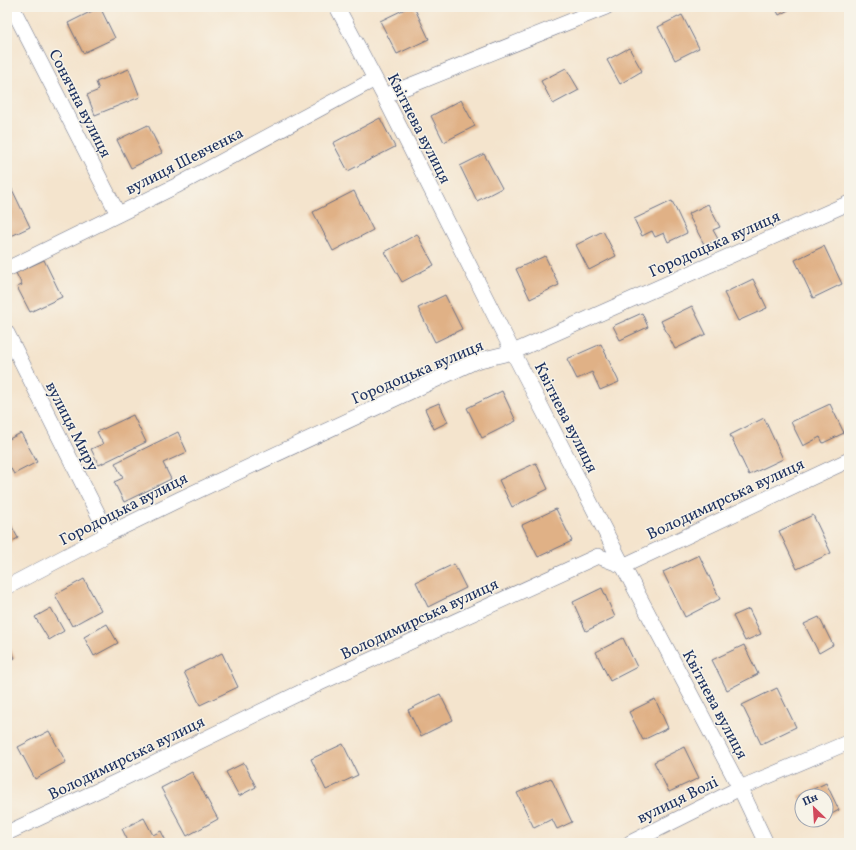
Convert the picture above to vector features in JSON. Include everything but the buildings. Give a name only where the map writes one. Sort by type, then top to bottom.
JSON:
[{"type":"street","name":"Сонячна вулиця","points":[[12,7],[118,214]]},
{"type":"street","name":"Квітнева вулиця","points":[[337,7],[384,96],[623,566],[740,788],[766,843]]},
{"type":"street","points":[[384,96],[606,7]]},
{"type":"street","name":"вулиця Шевченка","points":[[7,269],[185,181],[375,79]]},
{"type":"street","name":"Городоцька вулиця","points":[[7,587],[108,534],[180,499],[476,361],[513,352],[849,203]]},
{"type":"street","name":"вулиця Миру","points":[[7,333],[108,534]]},
{"type":"street","name":"Володимирська вулиця","points":[[7,833],[320,683],[598,556],[623,566],[849,460]]},
{"type":"street","name":"вулиця Волі","points":[[630,843],[740,788],[849,742]]}]
